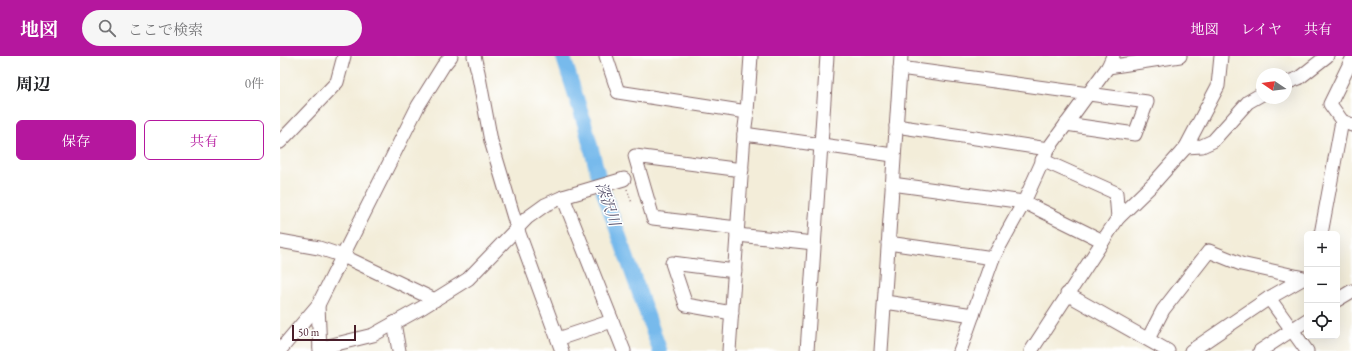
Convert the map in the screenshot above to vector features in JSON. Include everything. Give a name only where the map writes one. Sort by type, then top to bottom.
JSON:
[{"type":"street","points":[[280,142],[337,82],[344,56]]},
{"type":"street","points":[[280,350],[318,305],[418,106],[451,56]]},
{"type":"street","points":[[474,56],[491,140],[517,228],[560,345],[612,321]]},
{"type":"street","points":[[606,56],[618,92],[747,112]]},
{"type":"street","points":[[729,351],[751,56]]},
{"type":"street","points":[[807,351],[827,56]]},
{"type":"street","points":[[960,351],[993,258],[1024,202],[1045,154],[1110,62],[1180,56]]},
{"type":"street","points":[[1031,351],[1118,218],[1186,147],[1218,86],[1221,56]]},
{"type":"street","points":[[1292,81],[1299,78],[1327,56]]},
{"type":"street","points":[[1321,231],[1347,123],[1330,104],[1352,59]]},
{"type":"street","points":[[881,351],[900,62],[1147,102],[1135,134],[1066,124]]},
{"type":"street","points":[[1186,147],[1202,146],[1213,141],[1248,102],[1256,97]]},
{"type":"street","points":[[896,126],[1045,154],[1116,193],[1118,218]]},
{"type":"street","points":[[744,134],[821,144],[893,156]]},
{"type":"street","points":[[742,170],[635,156],[654,218],[814,242]]},
{"type":"street","points":[[318,305],[320,350],[373,335],[435,300],[468,279],[527,218],[545,205],[563,197],[624,179]]},
{"type":"street","points":[[892,184],[1024,202],[1103,241]]},
{"type":"street","points":[[563,197],[624,351]]},
{"type":"street","points":[[280,241],[319,248],[342,256],[435,300]]},
{"type":"street","points":[[888,243],[993,258]]},
{"type":"street","points":[[1150,344],[1162,310],[1209,251],[1241,264],[1304,277]]},
{"type":"street","points":[[732,313],[686,305],[672,264],[735,271]]},
{"type":"street","points":[[1190,351],[1269,298],[1304,278]]},
{"type":"street","points":[[1340,298],[1352,291]]},
{"type":"street","points":[[1067,294],[1150,344],[1168,351]]},
{"type":"street","points":[[1269,298],[1293,329],[1307,351]]},
{"type":"street","points":[[885,302],[973,315]]},
{"type":"street","points":[[1260,351],[1304,322]]},
{"type":"street","points":[[394,323],[399,351]]},
{"type":"waterway","name":"深沢川","points":[[563,56],[585,125],[600,182],[660,351]]}]
